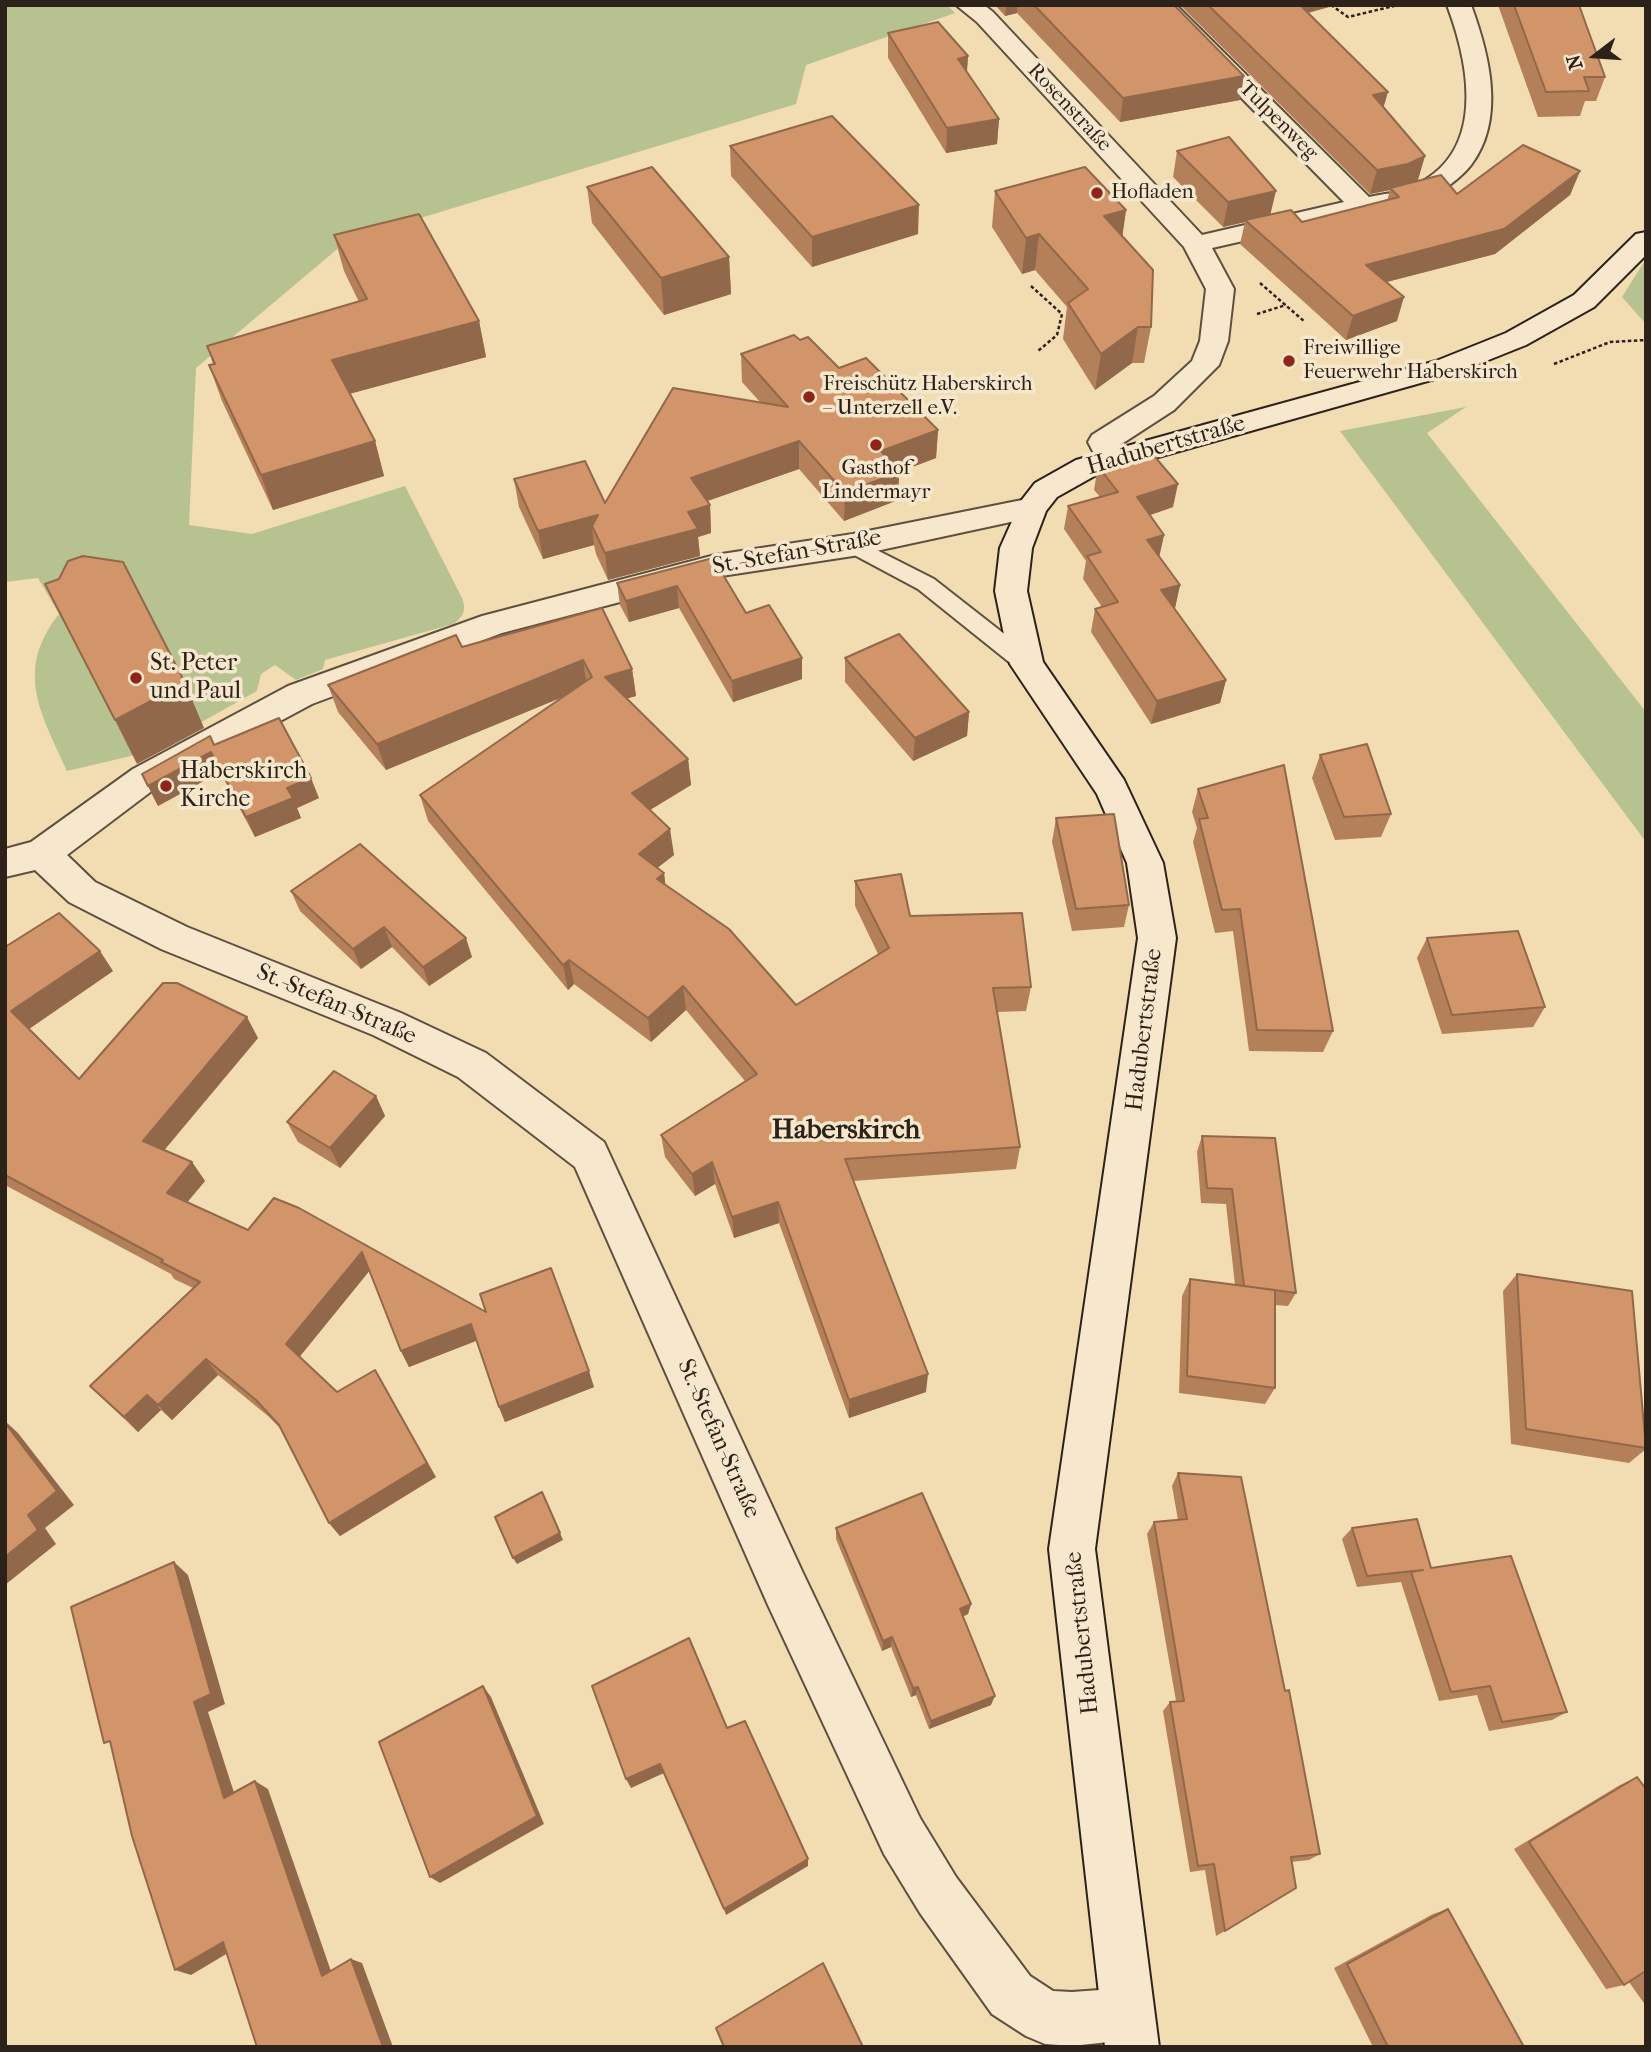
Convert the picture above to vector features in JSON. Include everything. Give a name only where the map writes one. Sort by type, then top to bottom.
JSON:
[{"type":"street","name":"Rosenstraße","points":[[968,5],[985,17],[1195,244],[1220,289],[1214,341],[1205,365],[1164,403],[1103,442],[1112,460]]},
{"type":"street","name":"Tulpenweg","points":[[1162,5],[1364,207]]},
{"type":"street","points":[[1195,244],[1420,193],[1451,172],[1465,156],[1473,137],[1478,97],[1474,46],[1459,5]]},
{"type":"street","name":"Hadubertstraße","points":[[1129,2030],[1072,1549],[1157,938],[1145,863],[1112,789],[1027,664],[1010,591],[1016,548],[1032,508],[1046,490],[1067,477],[1112,460],[1423,374],[1516,339],[1584,301],[1646,240]]},
{"type":"street","name":"St.-Stefan-Straße","points":[[1032,508],[853,545],[715,566],[494,624],[300,695],[145,778],[24,858],[82,892],[174,938],[387,1024],[472,1065],[590,1155],[790,1600],[902,1836],[939,1895],[1011,1995],[1045,2017],[1072,2019],[1129,2030]]},
{"type":"lane","points":[[853,545],[926,584],[1027,664]]},
{"type":"path","points":[[1331,5],[1348,18],[1398,5]]},
{"type":"path","points":[[1031,286],[1062,314],[1057,335],[1038,351]]},
{"type":"green space","points":[[5,5],[947,5],[955,13],[806,65],[796,104],[348,240],[196,368],[189,525],[252,534],[405,486],[462,598],[463,613],[453,624],[325,660],[323,669],[296,680],[275,665],[261,674],[257,691],[148,752],[67,771],[41,711],[35,673],[45,635],[59,614],[38,578],[5,582]]},
{"type":"green space","points":[[1646,259],[1646,324],[1622,297]]},
{"type":"green space","points":[[1466,407],[1427,433],[1646,712],[1646,842],[1340,431]]},
{"type":"building","points":[[1034,5],[1174,5],[1244,76],[1123,98]]},
{"type":"building","points":[[1208,5],[1300,5],[1388,92],[1373,95],[1425,156],[1408,164],[1377,170]]},
{"type":"building","points":[[1514,5],[1579,5],[1605,77],[1584,77],[1589,91],[1546,92]]},
{"type":"building","points":[[938,22],[968,56],[958,59],[999,119],[947,128],[888,33]]},
{"type":"building","points":[[832,116],[919,205],[812,237],[730,146]]},
{"type":"building","points":[[1229,137],[1276,191],[1228,202],[1177,151]]},
{"type":"building","points":[[1523,145],[1580,171],[1504,229],[1366,265],[1404,297],[1353,316],[1245,220],[1291,210],[1302,222],[1399,197],[1390,188],[1441,175],[1457,194]]},
{"type":"building","points":[[652,167],[729,257],[661,278],[587,187]]},
{"type":"building","points":[[1085,167],[1126,210],[1104,216],[1153,270],[1151,327],[1138,327],[1101,354],[1068,303],[1088,289],[1039,234],[1026,238],[995,191]]},
{"type":"building","points":[[419,214],[479,321],[332,360],[375,441],[261,475],[209,365],[215,364],[207,346],[367,299],[334,235]]},
{"type":"building","points":[[794,335],[800,340],[808,337],[839,368],[866,358],[938,430],[881,451],[899,472],[845,493],[799,441],[691,478],[710,505],[688,512],[698,529],[605,553],[592,526],[598,515],[538,531],[514,479],[585,461],[605,503],[673,388],[788,407],[741,354]]},
{"type":"building","points":[[1149,450],[1178,484],[1137,497],[1164,535],[1147,540],[1180,585],[1161,590],[1226,680],[1157,701],[1095,609],[1118,602],[1087,556],[1101,552],[1068,506],[1118,492],[1098,466]]},
{"type":"building","name":"St. Peter und Paul","points":[[83,556],[123,562],[185,683],[115,720],[45,584],[59,579],[68,561]]},
{"type":"building","points":[[713,558],[746,613],[769,605],[802,658],[732,681],[677,586],[626,601],[617,583]]},
{"type":"building","points":[[602,608],[632,669],[605,677],[688,759],[632,793],[670,829],[639,854],[664,873],[657,879],[729,929],[796,1005],[889,948],[855,881],[901,874],[910,916],[1022,913],[1031,987],[993,988],[1020,1147],[845,1159],[928,1374],[849,1400],[778,1202],[732,1217],[712,1162],[692,1174],[661,1135],[757,1074],[683,986],[648,1018],[569,960],[563,965],[420,795],[592,677],[583,660],[377,744],[328,685],[456,635],[462,647]]},
{"type":"building","points":[[899,634],[969,712],[915,738],[845,658]]},
{"type":"building","points":[[279,718],[311,778],[287,788],[293,798],[246,817],[211,752],[148,786],[142,774],[210,736],[214,745]]},
{"type":"building","points":[[1367,744],[1391,814],[1344,817],[1320,755]]},
{"type":"building","points":[[1284,765],[1333,1031],[1257,1030],[1240,909],[1222,910],[1199,819],[1208,818],[1198,789]]},
{"type":"building","points":[[1114,814],[1129,905],[1076,909],[1056,818]]},
{"type":"building","points":[[360,844],[466,938],[423,967],[384,927],[353,949],[291,891]]},
{"type":"building","points":[[59,913],[100,951],[11,1011],[79,1079],[163,983],[177,983],[247,1017],[143,1141],[192,1162],[167,1193],[248,1230],[274,1198],[299,1208],[486,1312],[480,1294],[551,1268],[589,1371],[499,1407],[471,1324],[401,1351],[362,1252],[286,1344],[337,1392],[375,1370],[427,1463],[329,1523],[279,1425],[256,1400],[206,1359],[158,1405],[147,1395],[124,1417],[90,1386],[200,1282],[5,1175],[5,947]]},
{"type":"building","points":[[1518,931],[1545,1007],[1452,1015],[1427,938]]},
{"type":"building","points":[[334,1071],[376,1096],[330,1148],[287,1122]]},
{"type":"building","points":[[1202,1136],[1275,1138],[1296,1293],[1244,1286],[1232,1189],[1207,1188]]},
{"type":"building","points":[[1517,1274],[1632,1291],[1646,1448],[1526,1429]]},
{"type":"building","points":[[1190,1279],[1275,1290],[1275,1388],[1187,1376]]},
{"type":"building","points":[[5,1423],[57,1491],[28,1515],[38,1530],[5,1557]]},
{"type":"building","points":[[1178,1473],[1241,1477],[1285,1691],[1289,1690],[1320,1854],[1291,1857],[1296,1888],[1225,1931],[1214,1864],[1198,1866],[1170,1702],[1184,1701],[1154,1522],[1187,1519]]},
{"type":"building","points":[[542,1492],[560,1533],[513,1558],[495,1517]]},
{"type":"building","points":[[922,1493],[971,1604],[960,1609],[995,1696],[931,1721],[918,1687],[913,1688],[892,1637],[883,1641],[836,1528]]},
{"type":"building","points":[[1417,1519],[1431,1568],[1511,1556],[1567,1712],[1502,1722],[1490,1686],[1451,1692],[1411,1572],[1423,1570],[1367,1576],[1352,1528]]},
{"type":"building","points":[[174,1562],[211,1694],[194,1702],[224,1798],[255,1781],[322,1976],[351,1959],[383,2047],[257,2047],[223,1942],[175,1970],[132,1836],[110,1741],[104,1743],[71,1607]]},
{"type":"building","points":[[689,1638],[727,1728],[745,1721],[808,1859],[724,1909],[660,1764],[626,1779],[592,1686]]},
{"type":"building","points":[[483,1686],[537,1816],[430,1877],[379,1742]]},
{"type":"building","points":[[1637,1777],[1646,1789],[1646,1975],[1644,1972],[1624,1985],[1529,1842]]},
{"type":"building","points":[[1448,1909],[1524,2047],[1388,2047],[1347,1964]]},
{"type":"building","points":[[823,1963],[863,2047],[724,2047],[716,2028]]},
{"type":"place","name":"Hofladen","points":[[1097,193]]},
{"type":"place","name":"Freiwillige Feuerwehr Haberskirch","points":[[1289,361]]},
{"type":"place","name":"Freischütz Haberskirch – Unterzell e.V.","points":[[809,397]]},
{"type":"place","name":"Gasthof Lindermayr","points":[[876,445]]},
{"type":"place","name":"St. Peter und Paul","points":[[136,678]]},
{"type":"place","name":"Haberskirch Kirche","points":[[166,786]]},
{"type":"district","name":"Haberskirch","points":[[846,1131]]}]
